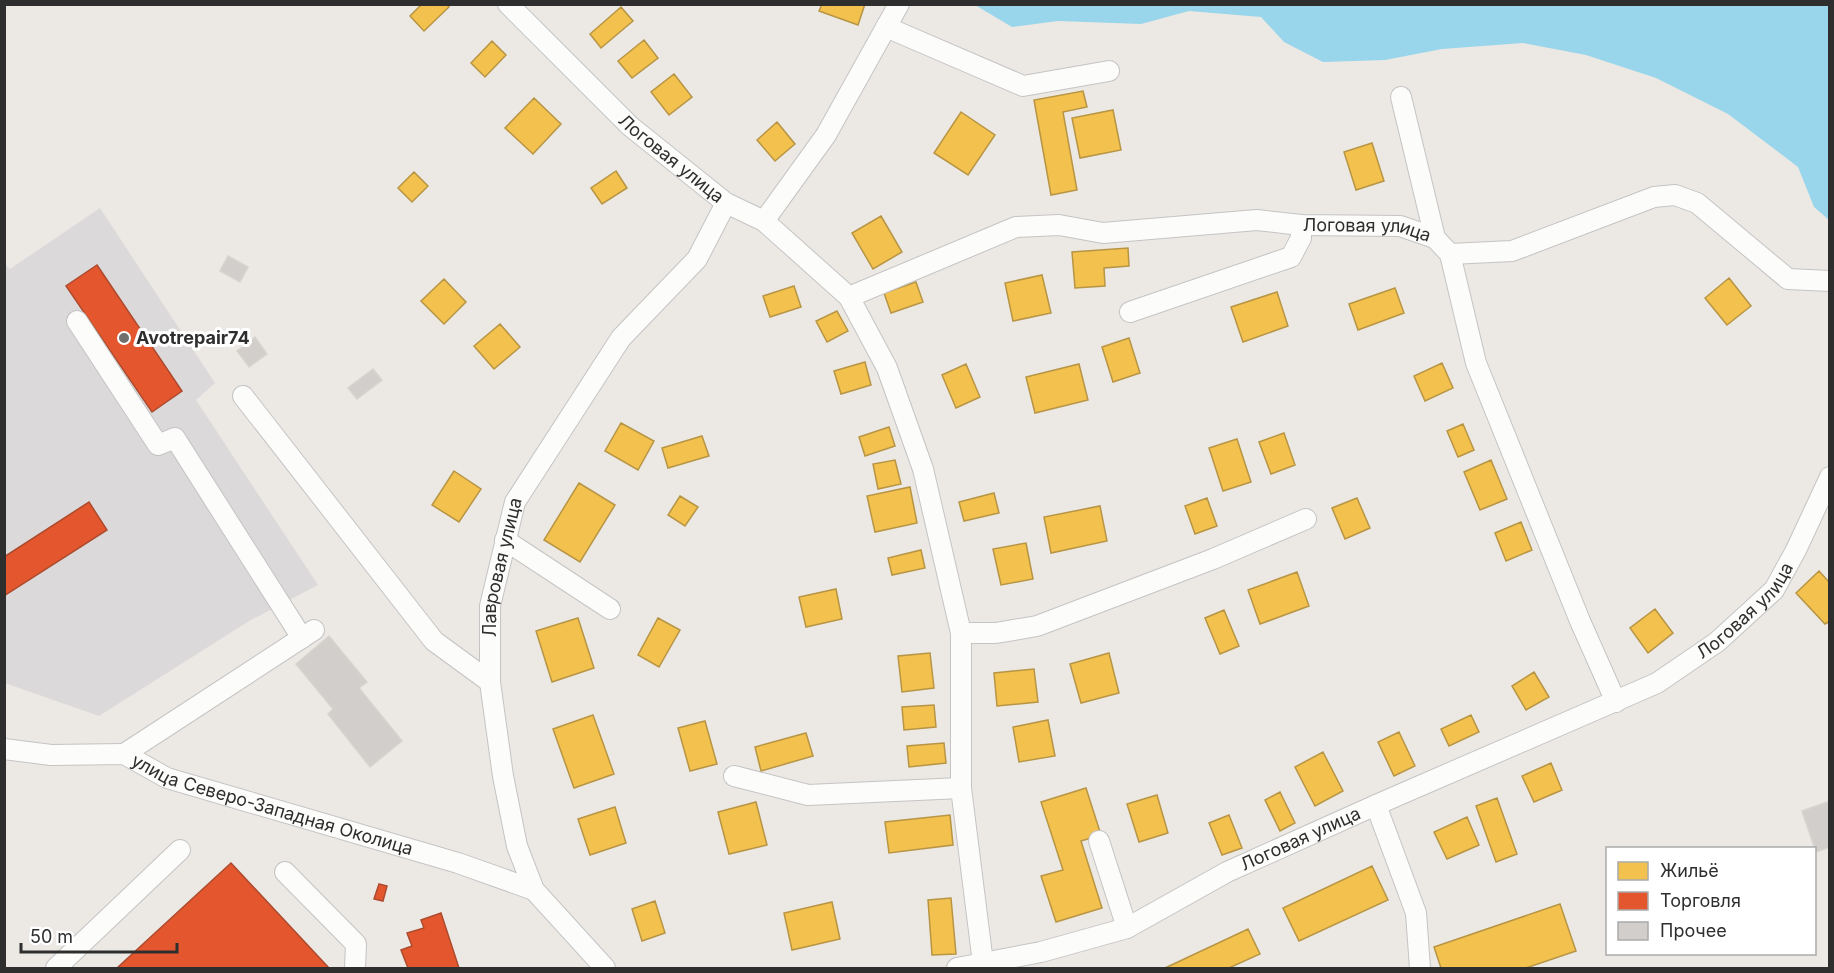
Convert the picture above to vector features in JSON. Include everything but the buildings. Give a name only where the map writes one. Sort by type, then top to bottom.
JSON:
[{"type":"street","name":"Логовая улица","points":[[508,4],[630,126],[726,203],[764,222],[849,297],[887,368],[923,469],[961,633],[961,788],[983,963]]},
{"type":"street","points":[[764,222],[826,135],[899,4]]},
{"type":"street","points":[[886,27],[1023,86],[1109,70]]},
{"type":"street","points":[[1401,97],[1435,238]]},
{"type":"street","points":[[1450,254],[1512,251],[1654,197],[1675,195],[1697,203],[1788,279],[1830,281]]},
{"type":"street","name":"Лавровая улица","points":[[605,969],[534,890],[517,846],[502,776],[490,682],[490,606],[515,502],[621,338],[697,260],[726,203]]},
{"type":"street","name":"Логовая улица","points":[[849,297],[1016,227],[1059,225],[1103,233],[1257,220],[1301,225],[1400,226],[1435,238],[1450,254],[1476,363],[1580,621],[1616,702]]},
{"type":"street","points":[[1130,312],[1291,257],[1301,238],[1301,225]]},
{"type":"street","points":[[77,321],[158,445],[175,438],[308,634],[124,754]]},
{"type":"street","points":[[243,396],[434,642],[490,682]]},
{"type":"street","name":"Логовая улица","points":[[957,969],[1041,952],[1127,928],[1227,872],[1657,684],[1717,642],[1774,590],[1796,550],[1830,477]]},
{"type":"street","points":[[961,633],[996,633],[1037,626],[1213,559],[1306,519]]},
{"type":"street","points":[[505,540],[610,609]]},
{"type":"street","name":"улица Северо-Западная Околица","points":[[4,749],[51,755],[124,754],[167,778],[458,862],[534,890]]},
{"type":"street","points":[[734,776],[808,795],[961,788]]},
{"type":"street","points":[[1376,805],[1416,913],[1420,969]]},
{"type":"street","points":[[1099,841],[1127,928]]},
{"type":"street","points":[[56,969],[180,850]]},
{"type":"street","points":[[285,872],[356,944],[355,969]]},
{"type":"shaded area","points":[[100,208],[215,383],[196,400],[318,585],[249,621],[99,716],[5,683],[4,263],[10,269]]},
{"type":"water","points":[[975,5],[1829,5],[1829,220],[1814,207],[1798,167],[1728,114],[1656,78],[1586,55],[1523,43],[1442,49],[1385,60],[1323,62],[1284,42],[1261,17],[1189,11],[1141,24],[1058,21],[1012,27]]},
{"type":"place","name":"Avotrepair74","points":[[124,338]]}]
